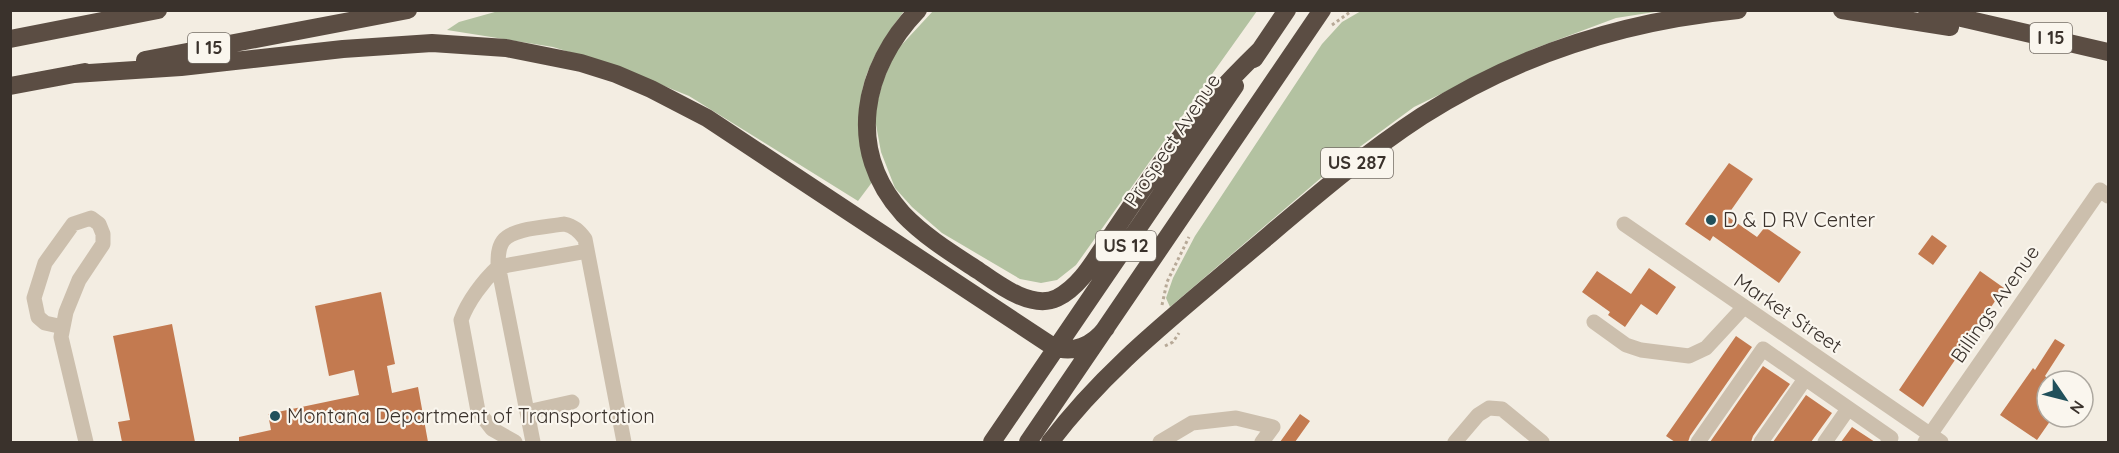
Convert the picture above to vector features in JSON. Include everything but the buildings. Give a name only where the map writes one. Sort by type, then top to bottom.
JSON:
[{"type":"highway","points":[[10,39],[158,10]]},
{"type":"highway","name":"I 15","points":[[10,86],[408,10]]},
{"type":"highway","points":[[918,10],[886,50],[871,88],[868,128],[875,167],[894,202],[919,229],[995,282],[1017,294],[1037,301],[1048,301],[1059,297],[1081,278],[1183,133],[1222,87],[1260,50]]},
{"type":"highway","name":"Prospect Avenue","points":[[992,442],[1287,10]]},
{"type":"highway","points":[[1028,442],[1322,10]]},
{"type":"highway","name":"US 287","points":[[1050,442],[1096,387],[1137,347],[1336,180],[1422,117],[1496,75],[1569,45],[1646,24],[1738,10]]},
{"type":"highway","points":[[1842,10],[1982,33],[1994,25]]},
{"type":"highway","name":"I 15","points":[[1927,10],[2109,52]]},
{"type":"highway","points":[[74,74],[181,67],[343,49],[414,44],[469,44],[506,48],[581,63],[616,74],[651,89],[714,122],[1057,348],[1070,350],[1083,347],[1106,328]]},
{"type":"street","name":"Billings Avenue","points":[[1932,440],[2104,193]]},
{"type":"street","points":[[63,327],[45,323],[38,317],[34,298],[45,263],[73,224],[91,218],[99,224],[103,234],[102,244],[79,280],[66,312],[63,327],[61,337],[86,442]]},
{"type":"street","points":[[533,442],[498,267],[499,251],[504,240],[513,232],[564,224],[571,225],[585,239],[624,442]]},
{"type":"street","name":"Market Street","points":[[1624,224],[1932,440]]},
{"type":"street","points":[[515,442],[492,429],[478,411],[461,320],[465,309],[498,267],[588,251]]},
{"type":"street","points":[[1594,322],[1626,345],[1641,350],[1689,356],[1706,348],[1743,308]]},
{"type":"street","points":[[1698,442],[1762,350],[1891,438],[1888,442]]},
{"type":"street","points":[[1761,442],[1805,378]]},
{"type":"street","points":[[527,412],[572,402]]},
{"type":"street","points":[[1455,442],[1478,415],[1489,408],[1502,409],[1542,442]]},
{"type":"street","points":[[1825,442],[1848,409]]},
{"type":"street","points":[[1160,442],[1192,423],[1236,418],[1273,427],[1262,442]]},
{"type":"path","points":[[1329,28],[1353,10]]},
{"type":"path","points":[[1162,310],[1167,282],[1192,231]]},
{"type":"green space","points":[[502,10],[904,11],[874,58],[861,98],[864,138],[873,181],[858,201],[689,96],[615,66],[553,47],[447,30],[459,22]]},
{"type":"green space","points":[[933,11],[1257,11],[1076,265],[1057,280],[1041,283],[1020,279],[942,233],[912,207],[895,188],[881,152],[874,114],[883,81],[896,51]]},
{"type":"green space","points":[[1361,11],[1661,11],[1616,18],[1533,49],[1414,107],[1342,160],[1170,307],[1166,298],[1173,278],[1195,236],[1322,44],[1342,22]]},
{"type":"place","name":"D & D RV Center","points":[[1711,220]]},
{"type":"place","name":"Montana Department of Transportation","points":[[275,416]]}]
